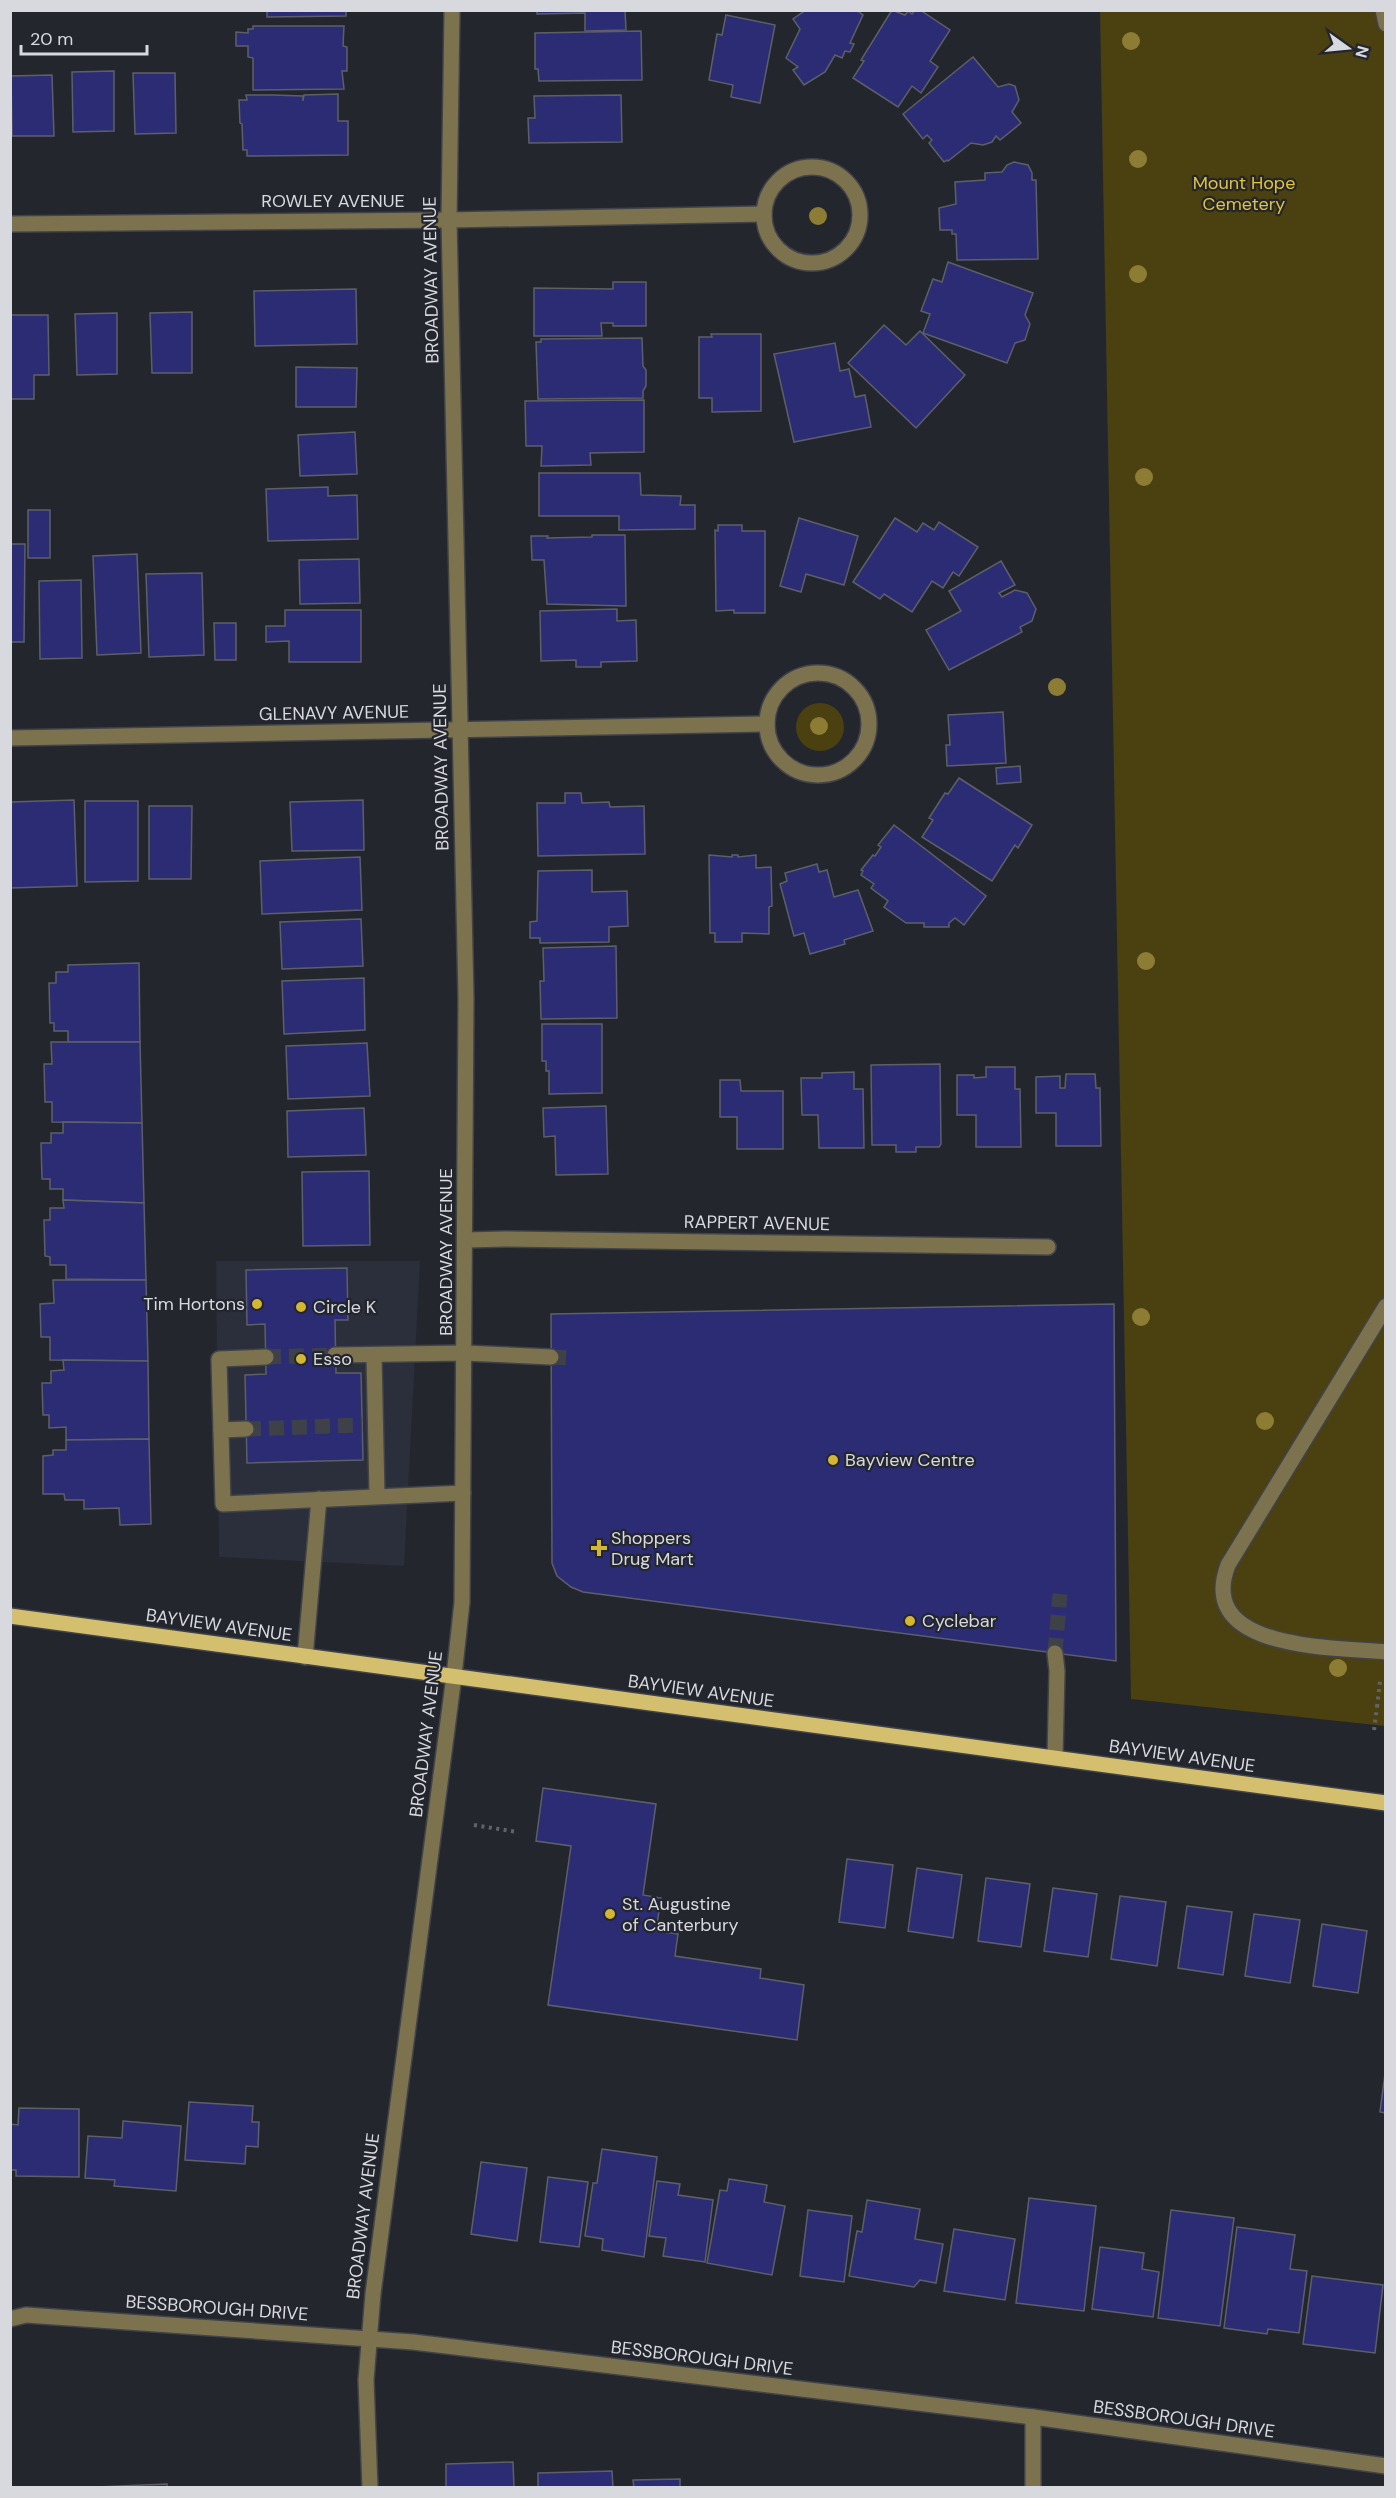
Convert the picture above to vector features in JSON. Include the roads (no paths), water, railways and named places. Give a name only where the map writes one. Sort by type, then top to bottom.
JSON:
[{"type":"main road","name":"BAYVIEW AVENUE","points":[[10,1616],[1386,1803]]},
{"type":"street","name":"BROADWAY AVENUE","points":[[370,2487],[366,2380],[368,2337],[462,1602],[466,998],[449,220],[452,10]]},
{"type":"street","points":[[1383,10],[1386,24]]},
{"type":"street","points":[[813,166],[828,169],[842,176],[859,201],[860,217],[857,233],[848,247],[835,257],[819,262],[803,262],[787,256],[774,245],[767,231],[764,214],[770,192],[785,175],[798,168],[813,166]]},
{"type":"street","name":"ROWLEY AVENUE","points":[[10,224],[449,220],[764,214]]},
{"type":"street","points":[[823,673],[839,677],[853,686],[864,700],[869,716],[869,733],[863,749],[853,763],[838,772],[822,776],[805,774],[790,768],[777,756],[769,741],[767,724],[770,707],[778,692],[790,681],[806,674],[823,673]]},
{"type":"street","name":"GLENAVY AVENUE","points":[[10,738],[767,724]]},
{"type":"street","name":"RAPPERT AVENUE","points":[[466,1240],[1048,1246]]},
{"type":"street","points":[[1386,1305],[1227,1565],[1222,1589],[1228,1612],[1238,1623],[1253,1632],[1296,1643],[1386,1652]]},
{"type":"street","points":[[335,1355],[464,1353],[551,1357]]},
{"type":"street","points":[[374,1354],[369,1425],[377,1496]]},
{"type":"street","points":[[266,1357],[219,1359],[223,1504],[463,1493]]},
{"type":"street","points":[[221,1430],[246,1429]]},
{"type":"street","points":[[305,1657],[319,1498]]},
{"type":"street","points":[[1055,1653],[1057,1671],[1055,1758]]},
{"type":"street","name":"BESSBOROUGH DRIVE","points":[[10,2319],[26,2316],[368,2337],[1033,2417],[1386,2466]]},
{"type":"street","points":[[1033,2417],[1033,2487]]},
{"type":"tunnel","points":[[266,1357],[335,1355]]},
{"type":"tunnel","points":[[551,1357],[571,1358]]},
{"type":"tunnel","points":[[246,1429],[362,1425]]},
{"type":"tunnel","points":[[1055,1653],[1060,1594]]},
{"type":"place","name":"Tim Hortons","points":[[257,1304]]},
{"type":"place","name":"Circle K","points":[[301,1307]]},
{"type":"place","name":"Esso","points":[[301,1359]]},
{"type":"place","name":"Bayview Centre","points":[[833,1460]]},
{"type":"place","name":"Shoppers Drug Mart","points":[[599,1548]]},
{"type":"place","name":"Cyclebar","points":[[910,1621]]},
{"type":"place","name":"St. Augustine of Canterbury","points":[[610,1914]]},
{"type":"park label","name":"Mount Hope Cemetery","points":[[1244,193]]}]
